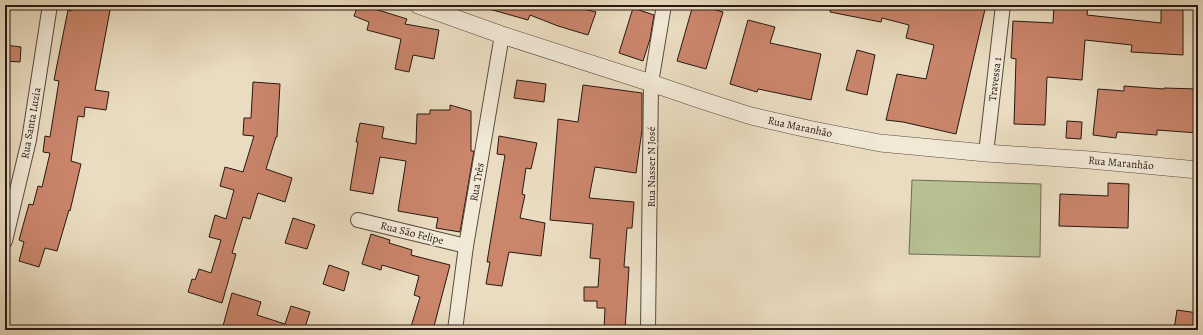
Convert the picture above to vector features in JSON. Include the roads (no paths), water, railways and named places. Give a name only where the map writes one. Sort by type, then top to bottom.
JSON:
[{"type":"street","name":"Rua Santa Luzia","points":[[5,240],[29,140],[50,5]]},
{"type":"street","name":"Rua Maranhão","points":[[418,5],[502,35],[751,116],[808,129],[880,143],[1198,170]]},
{"type":"street","name":"Rua Nasser N José","points":[[648,330],[651,83],[664,5]]},
{"type":"street","name":"Travessa 1","points":[[986,153],[1003,5]]},
{"type":"street","name":"Rua Três","points":[[455,330],[466,246],[502,35]]},
{"type":"street","name":"Rua São Felipe","points":[[358,220],[466,246]]}]
